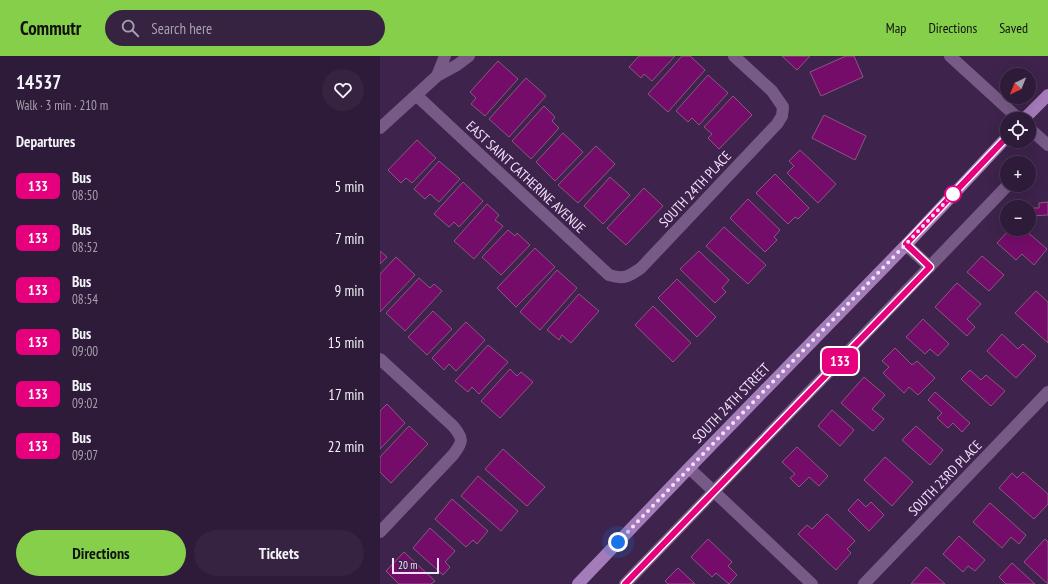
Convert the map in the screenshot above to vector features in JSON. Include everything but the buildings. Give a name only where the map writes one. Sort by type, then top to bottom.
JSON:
[{"type":"main road","points":[[1031,112],[1048,95]]},
{"type":"main road","name":"SOUTH 24TH STREET","points":[[578,584],[1000,144]]},
{"type":"street","points":[[437,76],[445,56]]},
{"type":"street","points":[[380,128],[437,76],[457,65],[469,56]]},
{"type":"street","name":"SOUTH 24TH PLACE","points":[[618,278],[629,277],[642,268],[777,124],[782,116],[782,107],[772,91],[734,56]]},
{"type":"street","points":[[950,56],[1011,112]]},
{"type":"street","name":"EAST SAINT CATHERINE AVENUE","points":[[416,95],[609,275],[618,278]]},
{"type":"street","points":[[1036,134],[1048,145]]},
{"type":"street","points":[[625,584],[1001,192]]},
{"type":"street","points":[[906,244],[930,267]]},
{"type":"street","points":[[380,359],[453,426],[460,435],[460,446],[453,455],[380,532]]},
{"type":"street","name":"SOUTH 23RD PLACE","points":[[864,584],[1048,392]]},
{"type":"street","points":[[689,468],[812,584]]},
{"type":"bus line","name":"133","points":[[625,584],[930,267],[906,244],[1000,144]]},
{"type":"route","points":[[618,542],[958,189],[953,194]]}]
